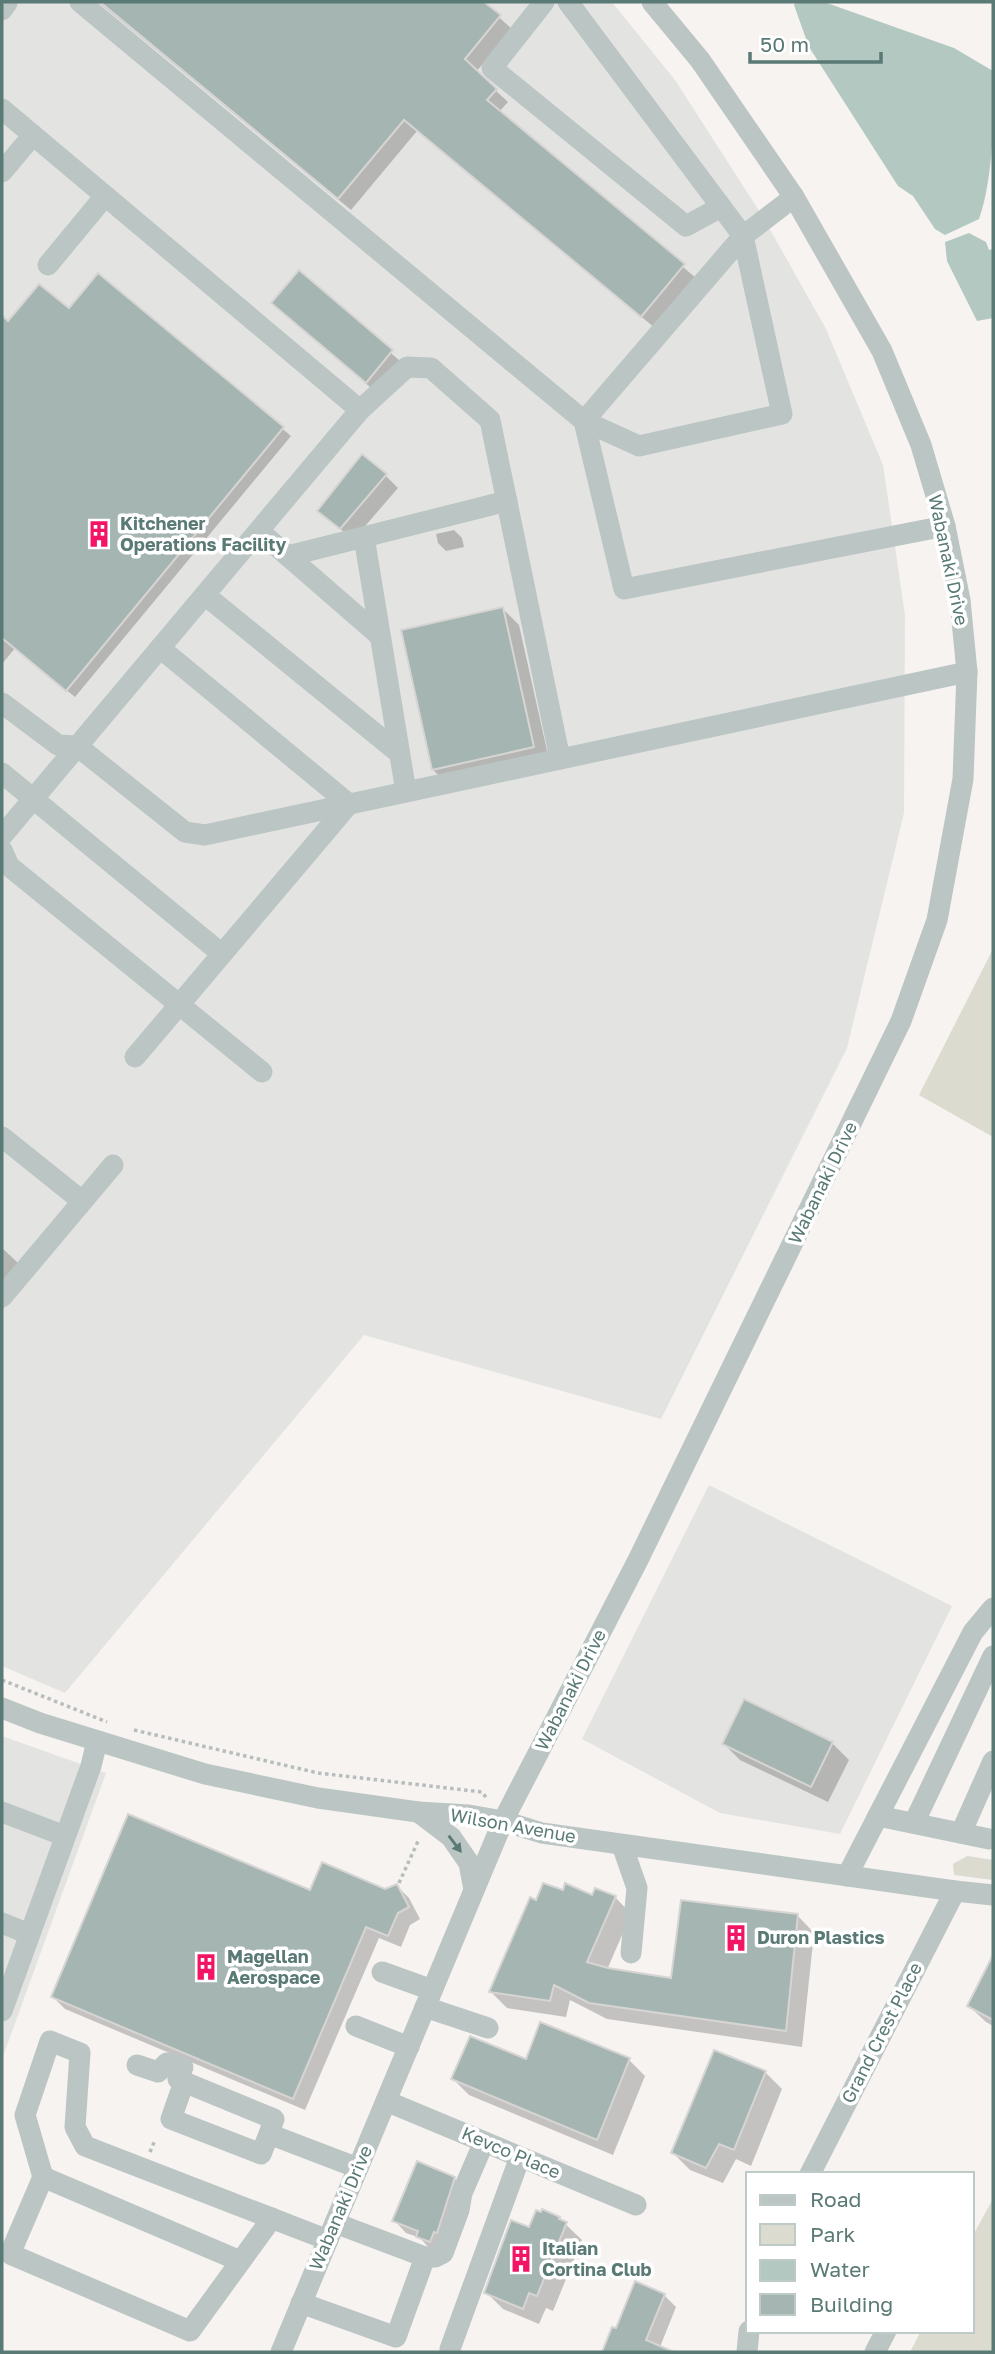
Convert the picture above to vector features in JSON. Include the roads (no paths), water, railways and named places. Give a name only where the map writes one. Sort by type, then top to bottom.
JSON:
[{"type":"street","points":[[2,10],[7,3],[5,2]]},
{"type":"street","points":[[80,2],[584,421],[639,446],[782,414],[743,236],[568,2]]},
{"type":"street","points":[[544,2],[492,68],[686,226],[721,207]]},
{"type":"street","name":"Wabanaki Drive","points":[[285,2351],[301,2303],[503,1821],[660,1515],[901,1021],[937,919],[963,779],[967,672],[960,600],[945,526],[921,445],[882,351],[794,197],[700,60],[652,2]]},
{"type":"street","points":[[2,109],[360,410]]},
{"type":"street","points":[[2,172],[33,135]]},
{"type":"street","points":[[48,265],[106,196]]},
{"type":"street","points":[[584,421],[743,236],[794,197]]},
{"type":"street","points":[[2,836],[360,410],[407,367],[431,368],[490,420],[560,759]]},
{"type":"street","points":[[584,421],[624,589],[945,526]]},
{"type":"street","points":[[288,556],[507,501]]},
{"type":"street","points":[[258,531],[380,636]]},
{"type":"street","points":[[364,537],[406,792]]},
{"type":"street","points":[[205,595],[399,753]]},
{"type":"street","points":[[160,648],[349,804]]},
{"type":"street","points":[[2,703],[58,745],[77,746],[185,832],[205,835],[967,672]]},
{"type":"street","points":[[2,773],[222,954]]},
{"type":"street","points":[[135,1057],[349,804]]},
{"type":"street","points":[[2,850],[9,866],[262,1072]]},
{"type":"street","points":[[2,1136],[82,1201]]},
{"type":"street","points":[[2,1297],[113,1164]]},
{"type":"street","points":[[847,1876],[973,1632],[993,1608]]},
{"type":"street","points":[[973,1632],[993,1640]]},
{"type":"street","points":[[914,1823],[993,1656]]},
{"type":"street","name":"Wilson Avenue","points":[[2,1708],[97,1741],[217,1777],[318,1798],[418,1812],[469,1815],[503,1821],[542,1833],[993,1895]]},
{"type":"street","points":[[2,2011],[91,1766],[97,1741]]},
{"type":"street","points":[[961,1833],[993,1761]]},
{"type":"street","points":[[2,1812],[65,1836]]},
{"type":"street","points":[[418,1812],[452,1837],[469,1863],[474,1890]]},
{"type":"street","points":[[878,1816],[989,1839]]},
{"type":"street","points":[[622,1844],[637,1888],[631,1952]]},
{"type":"street","name":"Grand Crest Place","points":[[811,2172],[955,1891]]},
{"type":"street","points":[[2,1923],[29,1934]]},
{"type":"street","points":[[382,1972],[488,2028]]},
{"type":"street","points":[[356,2026],[409,2047]]},
{"type":"street","points":[[272,2218],[190,2331],[10,2254],[43,2177],[25,2115],[50,2041],[80,2053],[75,2127],[85,2146],[272,2218],[425,2257],[435,2257],[443,2253],[459,2210],[462,2193],[484,2141]]},
{"type":"street","points":[[137,2065],[158,2072],[167,2063],[183,2067],[178,2080],[184,2082],[274,2119],[261,2154],[171,2119],[184,2082]]},
{"type":"street","name":"Kevco Place","points":[[386,2101],[636,2205]]},
{"type":"street","points":[[269,2134],[358,2168]]},
{"type":"street","points":[[450,2348],[520,2157]]},
{"type":"street","points":[[43,2177],[240,2261]]},
{"type":"street","points":[[301,2303],[396,2337],[425,2257]]},
{"type":"street","points":[[747,2352],[749,2333]]},
{"type":"street","points":[[875,2352],[885,2333]]},
{"type":"water","points":[[796,2],[824,2],[954,48],[993,71],[994,106],[990,166],[979,219],[945,235],[935,229],[913,196],[898,186],[809,47],[794,5]]},
{"type":"water","points":[[969,233],[986,242],[989,250],[993,249],[993,318],[977,321],[947,261],[945,242]]},
{"type":"place","name":"Kitchener Operations Facility","points":[[99,534]]},
{"type":"place","name":"Duron Plastics","points":[[736,1938]]},
{"type":"place","name":"Magellan Aerospace","points":[[206,1967]]},
{"type":"place","name":"Italian Cortina Club","points":[[521,2259]]}]
